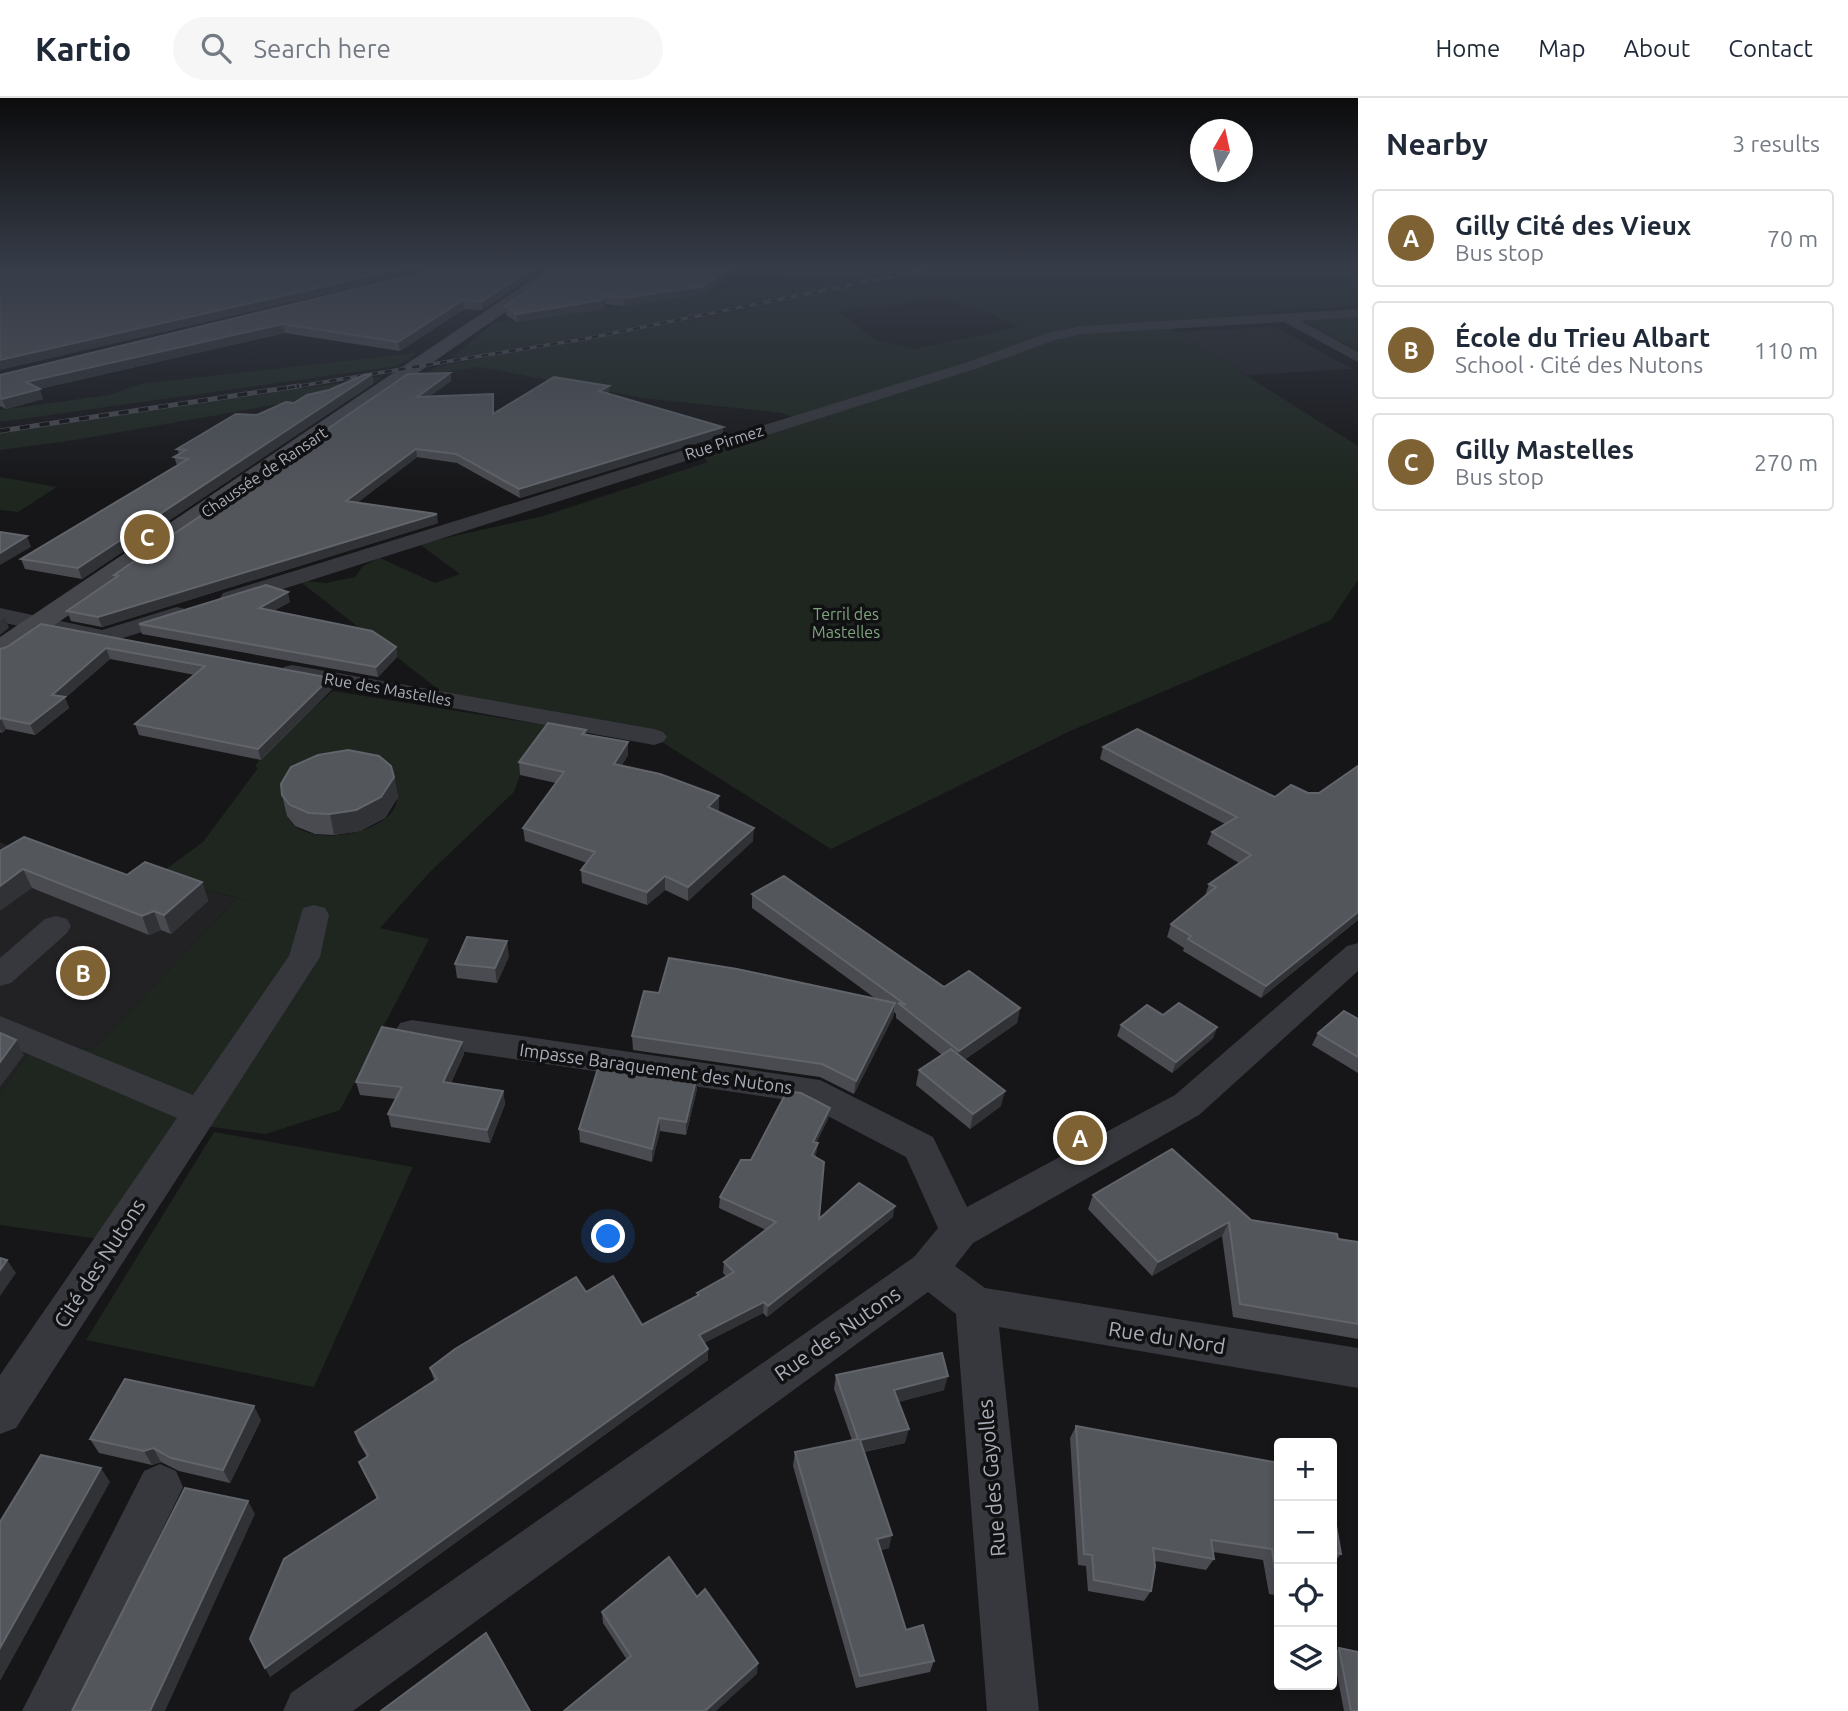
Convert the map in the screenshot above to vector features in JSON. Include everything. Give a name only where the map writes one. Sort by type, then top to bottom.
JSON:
[{"type":"main road","name":"Chaussée de Ransart","points":[[0,650],[454,342]]},
{"type":"street","name":"Rue Pirmez","points":[[103,637],[960,369],[1032,342]]},
{"type":"street","points":[[1330,342],[1358,358]]},
{"type":"street","points":[[0,615],[157,647]]},
{"type":"street","name":"Rue des Mastelles","points":[[264,667],[654,737]]},
{"type":"street","name":"Cité des Nutons","points":[[0,1413],[304,957],[314,915]]},
{"type":"street","points":[[0,975],[56,926]]},
{"type":"street","name":"Rue des Nutons","points":[[309,1711],[928,1269],[959,1231],[1187,1105],[1358,954]]},
{"type":"street","points":[[0,1028],[199,1112]]},
{"type":"street","name":"Impasse Baraquement des Nutons","points":[[412,1032],[808,1090],[920,1147],[959,1231]]},
{"type":"street","points":[[928,1269],[975,1305]]},
{"type":"street","name":"Rue du Nord","points":[[975,1305],[1358,1368]]},
{"type":"street","name":"Rue des Gayolles","points":[[975,1305],[1013,1711]]},
{"type":"street","points":[[48,1711],[160,1487]]},
{"type":"shaded area","points":[[1193,342],[1304,342],[1353,369],[1246,375]]},
{"type":"shaded area","points":[[0,842],[134,892],[155,877],[237,898],[95,1048],[30,1051],[0,1094]]},
{"type":"green space","name":"Terril des Mastelles","points":[[470,342],[551,342],[471,356],[452,357]]},
{"type":"green space","name":"Terril des Mastelles","points":[[570,342],[886,342],[915,349],[946,342],[1194,342],[1358,446],[1358,580],[1331,620],[1068,732],[831,849],[654,737],[436,694],[439,690],[298,580],[326,583],[355,577],[363,566],[380,558],[435,583],[460,574],[419,544],[543,516],[708,462],[701,454],[799,420],[782,413],[643,398],[479,367],[424,375],[436,367]]},
{"type":"green space","points":[[1342,342],[1358,342],[1358,351]]},
{"type":"green space","points":[[416,353],[397,366],[0,422],[0,410],[109,395],[141,384]]},
{"type":"green space","points":[[382,377],[353,398],[331,395],[75,440],[0,450],[0,432]]},
{"type":"green space","points":[[0,477],[57,487],[18,512],[0,510]]},
{"type":"green space","points":[[333,691],[556,727],[520,775],[514,792],[429,873],[380,928],[429,939],[340,1110],[266,1134],[197,1125],[100,1239],[0,1225],[0,1094],[30,1051],[95,1048],[237,898],[250,901],[155,877],[203,842],[258,768],[255,766],[269,747]],"holes":[[[391,782],[397,801],[388,816],[370,828],[346,834],[321,835],[300,830],[288,817],[289,797]]]},
{"type":"green space","points":[[214,1132],[413,1167],[314,1387],[86,1340]]},
{"type":"building","points":[[0,342],[78,342],[0,360]]},
{"type":"building","points":[[135,342],[202,342],[26,382],[40,389],[2,399],[0,375]]},
{"type":"building","points":[[450,373],[417,397],[493,394],[493,414],[554,377],[609,386],[599,391],[723,427],[519,489],[456,454],[416,449],[346,501],[437,514],[98,617],[67,611],[118,576],[114,575],[408,374]]},
{"type":"building","points":[[372,374],[78,568],[21,559],[188,459],[174,457],[186,450],[177,449],[236,414],[257,415],[286,402],[294,403],[307,395]]},
{"type":"building","points":[[0,532],[27,536],[0,553]]},
{"type":"building","points":[[266,585],[288,592],[259,608],[372,631],[396,647],[376,667],[139,624]]},
{"type":"building","points":[[41,624],[330,678],[258,749],[135,724],[205,666],[106,648],[52,695],[65,697],[30,724],[0,719],[0,649]]},
{"type":"building","points":[[548,723],[586,730],[582,734],[628,742],[614,764],[660,774],[719,796],[708,807],[754,828],[688,887],[665,876],[647,892],[581,870],[595,852],[523,828],[564,772],[519,762]]},
{"type":"building","points":[[1137,729],[1275,797],[1291,785],[1308,793],[1319,793],[1358,766],[1358,912],[1266,986],[1188,939],[1191,936],[1171,924],[1216,887],[1209,884],[1251,855],[1212,832],[1237,817],[1103,747]]},
{"type":"building","points":[[348,750],[379,756],[391,766],[394,777],[381,797],[356,810],[330,814],[309,813],[290,805],[282,795],[281,784],[291,767],[318,755]]},
{"type":"building","points":[[24,837],[127,875],[145,862],[202,882],[164,915],[154,911],[142,916],[23,869],[0,886],[0,851]]},
{"type":"building","points":[[784,876],[944,987],[969,971],[1020,1008],[959,1051],[898,1003],[906,1005],[752,894]]},
{"type":"building","points":[[467,937],[507,941],[495,968],[455,964]]},
{"type":"building","points":[[669,958],[737,969],[895,1003],[856,1081],[822,1064],[632,1036],[644,991],[659,993]]},
{"type":"building","points":[[1179,1003],[1217,1027],[1176,1062],[1121,1025],[1147,1005],[1163,1015]]},
{"type":"building","points":[[1344,1011],[1358,1019],[1358,1057],[1318,1033]]},
{"type":"building","points":[[382,1027],[462,1042],[443,1082],[503,1091],[487,1130],[388,1114],[402,1087],[356,1082]]},
{"type":"building","points":[[0,1033],[16,1040],[0,1062]]},
{"type":"building","points":[[951,1049],[1005,1091],[973,1114],[919,1070]]},
{"type":"building","points":[[600,1062],[697,1076],[686,1122],[659,1118],[652,1149],[579,1129]]},
{"type":"building","points":[[787,1091],[801,1093],[830,1108],[813,1142],[818,1143],[812,1155],[824,1162],[819,1219],[859,1183],[895,1206],[768,1306],[764,1302],[699,1335],[708,1349],[265,1668],[250,1639],[284,1559],[378,1498],[359,1462],[368,1456],[355,1432],[437,1379],[430,1368],[455,1349],[576,1277],[586,1292],[613,1276],[642,1325],[699,1295],[697,1293],[734,1272],[724,1262],[776,1222],[720,1197],[741,1160],[751,1160]]},
{"type":"building","points":[[1172,1149],[1251,1220],[1337,1234],[1338,1239],[1358,1242],[1358,1324],[1240,1304],[1229,1222],[1158,1262],[1093,1195]]},
{"type":"building","points":[[0,1258],[7,1260],[0,1270]]},
{"type":"building","points":[[942,1353],[948,1376],[894,1390],[909,1429],[860,1440],[892,1535],[877,1539],[906,1630],[923,1625],[934,1661],[860,1676],[795,1452],[858,1439],[836,1375]]},
{"type":"building","points":[[125,1379],[254,1406],[223,1470],[171,1458],[153,1448],[144,1451],[90,1439]]},
{"type":"building","points":[[1076,1426],[1274,1462],[1274,1563],[1272,1549],[1211,1540],[1214,1559],[1153,1548],[1155,1566],[1151,1591],[1094,1580],[1092,1555],[1084,1554]]},
{"type":"building","points":[[41,1455],[101,1468],[0,1648],[0,1522]]},
{"type":"building","points":[[185,1488],[248,1501],[150,1711],[72,1711]]},
{"type":"building","points":[[1337,1531],[1341,1554],[1337,1553]]},
{"type":"building","points":[[669,1557],[697,1597],[705,1589],[758,1663],[705,1711],[564,1711],[631,1656],[602,1612]]},
{"type":"building","points":[[486,1633],[530,1711],[381,1711]]},
{"type":"building","points":[[1339,1648],[1358,1652],[1358,1711],[1351,1711]]},
{"type":"railway","points":[[288,388],[563,342]]},
{"type":"railway","points":[[0,431],[299,386]]},
{"type":"place","name":"Gilly Mastelles","points":[[147,537]]},
{"type":"place","name":"École du Trieu Albart","points":[[83,973]]},
{"type":"place","name":"Gilly Cité des Vieux","points":[[1080,1138]]}]
